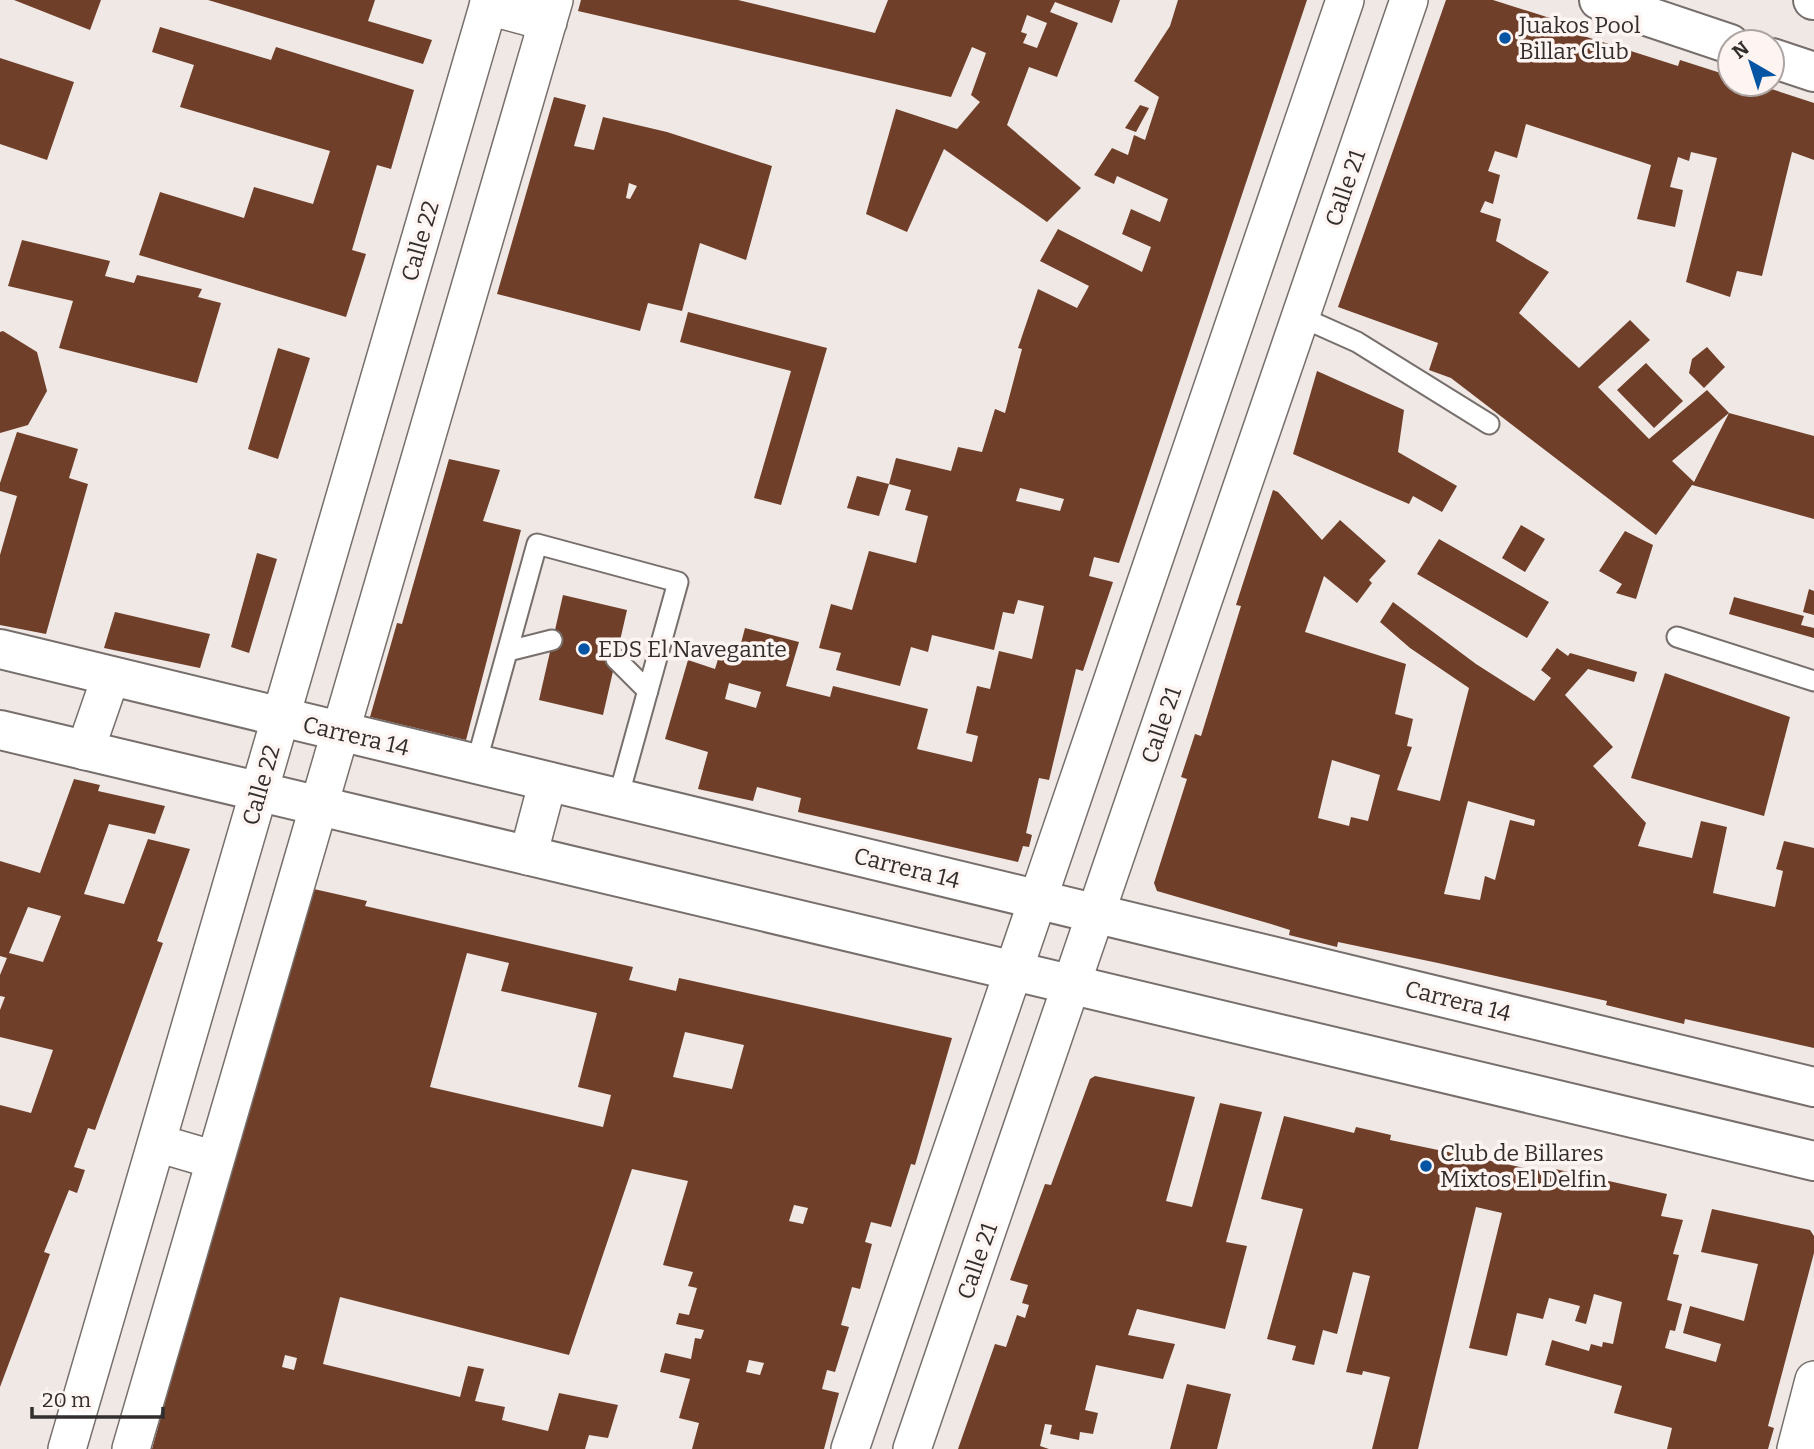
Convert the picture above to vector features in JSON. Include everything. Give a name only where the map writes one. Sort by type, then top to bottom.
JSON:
[{"type":"street","points":[[850,1449],[1345,0]]},
{"type":"street","name":"Calle 21","points":[[912,1449],[1409,0]]},
{"type":"street","points":[[1600,0],[1716,39]]},
{"type":"street","points":[[131,1449],[551,11],[489,3]]},
{"type":"street","name":"Calle 22","points":[[67,1449],[489,3]]},
{"type":"street","points":[[1786,63],[1814,72]]},
{"type":"street","name":"Carrera 14","points":[[0,649],[1814,1087]]},
{"type":"street","points":[[85,751],[111,676]]},
{"type":"street","points":[[0,730],[1814,1161]]},
{"type":"street","points":[[528,856],[548,781]]},
{"type":"street","points":[[157,1143],[215,1160]]},
{"type":"street","points":[[1797,1449],[1814,1380]]},
{"type":"lane","points":[[1301,317],[1357,342],[1489,424]]},
{"type":"lane","points":[[476,764],[537,544],[678,582],[618,798]]},
{"type":"lane","points":[[1677,636],[1814,681]]},
{"type":"lane","points":[[508,651],[552,640]]},
{"type":"lane","points":[[615,659],[648,691]]},
{"type":"building","points":[[14,0],[101,0],[90,30]]},
{"type":"building","points":[[208,0],[375,0],[368,21],[432,40],[423,64]]},
{"type":"building","points":[[581,0],[738,0],[875,33],[888,0],[1120,0],[1112,23],[1055,2],[1050,12],[1078,23],[1057,77],[1029,67],[1007,125],[1081,188],[1047,222],[944,149],[907,232],[866,214],[896,109],[957,129],[980,102],[971,95],[986,53],[972,47],[951,97],[578,11]],"holes":[[[1027,15],[1047,23],[1037,48],[1023,43],[1027,34],[1021,32]]]},
{"type":"building","points":[[1178,0],[1307,0],[1119,563],[1094,557],[1089,576],[1113,582],[1083,671],[1076,669],[1049,780],[1039,778],[1026,833],[1032,835],[1029,847],[1023,846],[1018,862],[798,812],[801,798],[757,787],[753,801],[698,789],[708,752],[665,739],[688,660],[715,669],[723,643],[740,647],[745,628],[799,642],[786,686],[830,697],[833,686],[928,709],[917,749],[972,762],[978,736],[966,733],[977,686],[990,689],[999,651],[1032,659],[1044,606],[1018,600],[1014,614],[1003,612],[994,650],[932,635],[928,652],[911,647],[900,686],[836,670],[841,653],[819,648],[831,604],[852,610],[869,551],[916,563],[928,516],[905,510],[911,490],[889,484],[896,458],[951,471],[958,447],[982,452],[995,409],[1005,413],[1022,349],[1018,348],[1038,289],[1077,308],[1089,286],[1040,261],[1058,229],[1142,272],[1151,247],[1122,234],[1131,209],[1160,222],[1168,199],[1117,176],[1114,184],[1094,175],[1112,148],[1128,155],[1134,135],[1145,140],[1159,97],[1134,81],[1170,26]],"holes":[[[1020,488],[1064,499],[1060,511],[1016,501]],[[729,683],[761,692],[756,708],[725,699]]]},
{"type":"building","points":[[1446,0],[1493,0],[1550,18],[1549,25],[1678,66],[1680,60],[1716,72],[1716,98],[1786,98],[1786,94],[1814,103],[1814,160],[1792,152],[1762,276],[1737,271],[1730,297],[1686,282],[1717,158],[1691,152],[1689,161],[1678,157],[1670,187],[1683,190],[1675,227],[1637,219],[1651,165],[1526,124],[1517,158],[1495,151],[1488,171],[1500,175],[1493,204],[1485,201],[1480,212],[1501,219],[1496,241],[1549,272],[1519,313],[1579,368],[1630,320],[1650,340],[1598,387],[1649,439],[1707,390],[1729,413],[1814,436],[1814,519],[1692,485],[1656,535],[1451,378],[1429,370],[1438,343],[1338,307]],"holes":[[[1729,413],[1694,482],[1672,461]]]},
{"type":"building","points":[[160,27],[271,60],[276,47],[414,90],[391,169],[377,165],[352,250],[366,254],[346,317],[139,255],[160,192],[244,218],[254,187],[313,204],[330,151],[180,107],[194,65],[152,52]]},
{"type":"building","points":[[0,58],[74,82],[47,160],[0,144]]},
{"type":"building","points":[[554,97],[586,105],[574,146],[594,150],[603,117],[667,132],[772,166],[746,260],[700,243],[682,311],[648,303],[640,331],[497,294]],"holes":[[[629,183],[637,186],[630,199],[626,198]]]},
{"type":"building","points":[[1140,105],[1149,108],[1136,132],[1125,128]]},
{"type":"building","points":[[22,240],[110,261],[105,276],[134,283],[137,275],[202,289],[198,297],[221,303],[197,383],[59,348],[73,301],[8,286]]},
{"type":"building","points":[[688,312],[827,348],[781,505],[754,498],[791,371],[680,342]]},
{"type":"building","points":[[3,331],[37,352],[47,391],[28,425],[0,433],[0,332]]},
{"type":"building","points":[[1707,347],[1725,367],[1704,388],[1689,373],[1692,359]]},
{"type":"building","points":[[278,348],[310,358],[278,459],[248,449]]},
{"type":"building","points":[[1646,363],[1683,401],[1654,428],[1617,390]]},
{"type":"building","points":[[1317,371],[1404,410],[1398,452],[1457,486],[1442,512],[1413,496],[1409,504],[1293,454]]},
{"type":"building","points":[[17,432],[78,449],[69,478],[88,484],[46,634],[0,625],[0,555],[17,496],[0,491],[0,483]]},
{"type":"building","points":[[449,459],[500,470],[483,521],[521,530],[466,740],[370,717],[397,623],[402,624]]},
{"type":"building","points":[[857,476],[889,484],[879,516],[847,508]]},
{"type":"building","points":[[1273,490],[1278,492],[1322,540],[1340,520],[1386,561],[1369,580],[1372,583],[1357,603],[1324,576],[1305,632],[1406,664],[1395,714],[1413,719],[1407,746],[1412,747],[1397,790],[1440,801],[1469,688],[1410,648],[1380,622],[1393,602],[1476,664],[1534,701],[1551,678],[1541,670],[1557,648],[1568,656],[1570,653],[1637,672],[1634,682],[1588,669],[1565,695],[1613,747],[1593,766],[1646,823],[1638,846],[1692,858],[1701,821],[1727,827],[1713,893],[1775,907],[1783,871],[1776,869],[1784,841],[1814,848],[1814,1048],[1685,1019],[1684,1024],[1606,1005],[1607,1001],[1438,963],[1338,942],[1337,947],[1289,935],[1290,930],[1157,891],[1154,883],[1187,779],[1181,777],[1195,734],[1201,736],[1241,606],[1236,605]],"holes":[[[1332,760],[1380,775],[1368,821],[1351,817],[1349,826],[1318,818]],[[1468,801],[1535,820],[1534,826],[1510,820],[1495,880],[1485,876],[1480,900],[1444,894]]]},
{"type":"building","points":[[1521,525],[1545,539],[1525,572],[1502,558]]},
{"type":"building","points":[[1625,531],[1653,545],[1636,599],[1616,593],[1622,584],[1599,571]]},
{"type":"building","points":[[1439,539],[1549,602],[1527,638],[1417,574]]},
{"type":"building","points":[[257,553],[277,559],[249,653],[231,647]]},
{"type":"building","points":[[1809,589],[1814,591],[1814,615],[1803,612]]},
{"type":"building","name":"EDS El Navegante","points":[[563,595],[627,610],[603,715],[539,700]]},
{"type":"building","points":[[1734,597],[1804,616],[1801,625],[1814,628],[1814,638],[1729,614]]},
{"type":"building","points":[[115,612],[210,634],[200,668],[104,648]]},
{"type":"building","points":[[1665,673],[1790,717],[1764,816],[1631,778]]},
{"type":"building","points":[[74,779],[100,785],[98,791],[165,806],[155,834],[109,824],[84,894],[124,904],[148,839],[190,849],[157,941],[163,943],[95,1130],[88,1128],[74,1167],[85,1170],[77,1193],[69,1190],[44,1252],[50,1254],[0,1387],[0,1105],[31,1113],[53,1050],[0,1037],[0,1010],[5,997],[0,996],[0,975],[7,958],[0,956],[0,861],[40,873]],"holes":[[[28,907],[61,916],[43,962],[9,953]]]},
{"type":"building","points":[[305,887],[367,901],[365,906],[633,967],[629,980],[676,991],[679,978],[952,1038],[915,1165],[911,1164],[891,1227],[871,1222],[865,1242],[872,1244],[860,1289],[852,1287],[841,1325],[849,1327],[835,1372],[827,1370],[822,1389],[839,1393],[824,1449],[692,1449],[699,1423],[679,1418],[690,1379],[660,1372],[665,1353],[691,1359],[695,1338],[701,1339],[704,1330],[676,1324],[679,1313],[689,1315],[697,1288],[688,1286],[693,1272],[663,1265],[688,1181],[632,1169],[569,1355],[340,1297],[323,1364],[460,1397],[468,1366],[484,1369],[475,1401],[505,1407],[502,1420],[548,1431],[559,1393],[618,1405],[608,1438],[589,1435],[585,1449],[152,1449],[264,1048]],"holes":[[[467,953],[509,963],[501,991],[597,1013],[578,1087],[611,1095],[603,1127],[430,1087]],[[685,1032],[744,1045],[732,1089],[673,1077]],[[794,1205],[808,1208],[803,1224],[789,1221]],[[285,1355],[297,1358],[294,1370],[282,1367]],[[749,1360],[764,1363],[760,1375],[746,1372]]]},
{"type":"building","points":[[1095,1076],[1195,1097],[1166,1201],[1192,1207],[1220,1103],[1262,1112],[1226,1242],[1247,1246],[1225,1329],[1137,1309],[1128,1335],[1175,1344],[1163,1379],[1096,1365],[1085,1410],[1098,1413],[1093,1434],[1080,1432],[1079,1440],[1050,1434],[1052,1425],[1045,1424],[1040,1446],[1049,1449],[958,1449],[995,1344],[1006,1347],[1017,1315],[1025,1318],[1029,1305],[1022,1303],[1028,1285],[1010,1280],[1045,1184],[1051,1185],[1090,1079]]},
{"type":"building","points":[[1284,1116],[1354,1133],[1356,1127],[1391,1135],[1390,1140],[1554,1174],[1555,1169],[1667,1194],[1661,1216],[1683,1220],[1673,1254],[1679,1255],[1667,1300],[1682,1304],[1675,1331],[1670,1330],[1665,1348],[1716,1362],[1721,1344],[1683,1333],[1690,1306],[1744,1321],[1758,1264],[1701,1252],[1712,1209],[1810,1230],[1814,1236],[1814,1253],[1768,1426],[1774,1428],[1768,1449],[1667,1449],[1672,1428],[1614,1413],[1622,1386],[1545,1365],[1552,1340],[1589,1351],[1591,1344],[1602,1347],[1603,1342],[1613,1344],[1622,1302],[1594,1294],[1586,1324],[1575,1321],[1580,1306],[1549,1298],[1543,1319],[1517,1313],[1507,1356],[1469,1348],[1502,1213],[1476,1207],[1418,1449],[1372,1449],[1390,1377],[1363,1371],[1362,1375],[1346,1372],[1370,1276],[1353,1272],[1337,1334],[1323,1330],[1314,1365],[1292,1360],[1296,1346],[1267,1339],[1303,1209],[1261,1199]]},
{"type":"building","points":[[1187,1384],[1231,1394],[1217,1449],[1170,1449]]},
{"type":"place","name":"Juakos Pool Billar Club","points":[[1505,38]]},
{"type":"place","name":"EDS El Navegante","points":[[584,649]]},
{"type":"place","name":"Club de Billares Mixtos El Delfin","points":[[1426,1166]]}]
